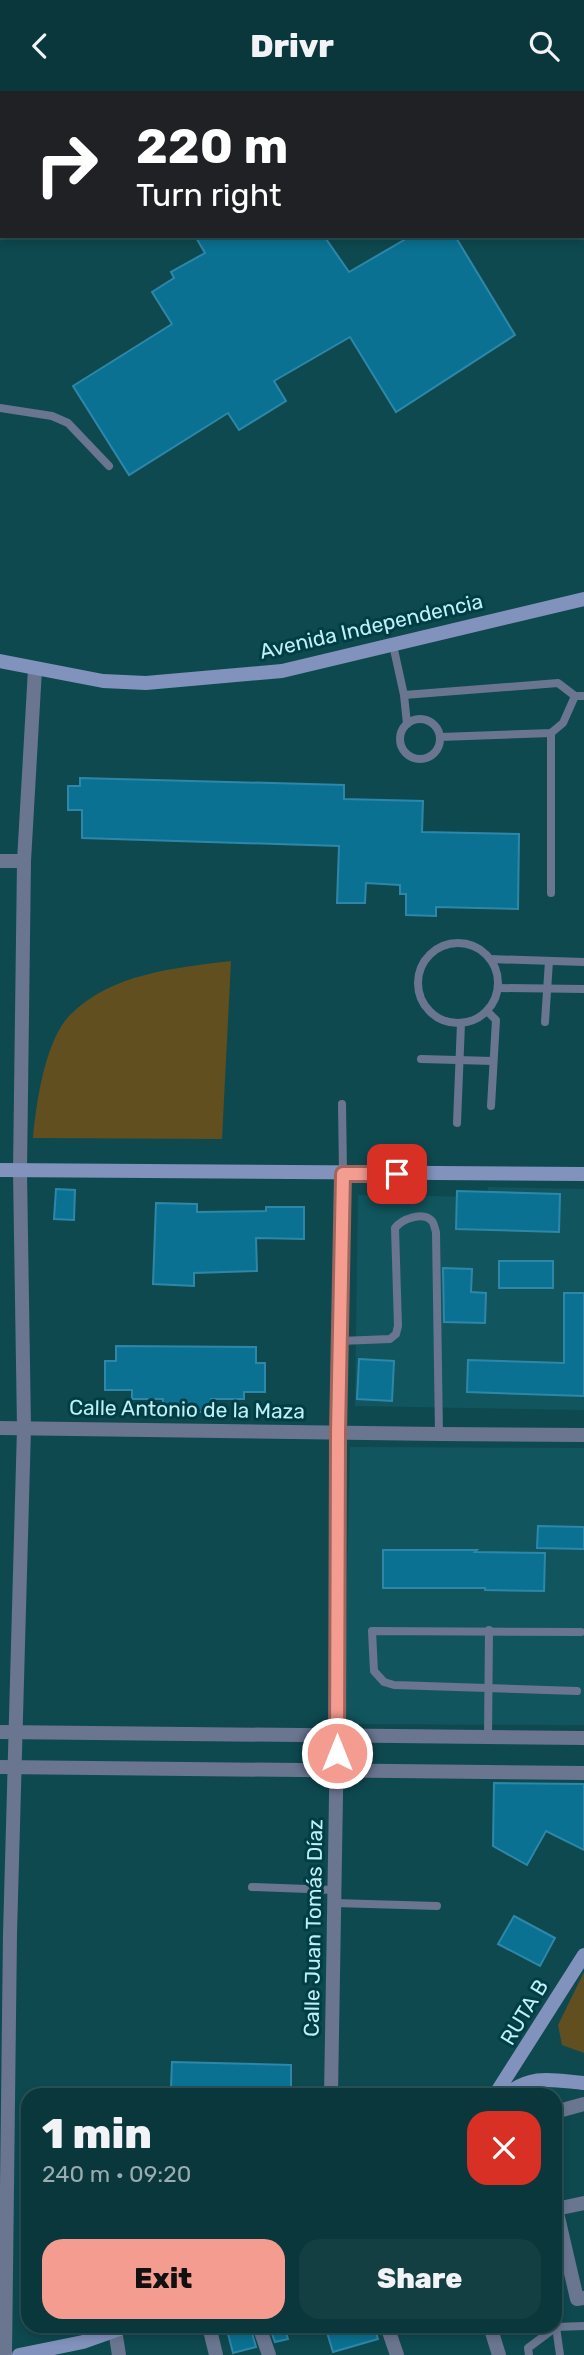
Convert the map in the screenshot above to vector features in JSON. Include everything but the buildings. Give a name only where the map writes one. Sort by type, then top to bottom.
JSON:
[{"type":"main road","name":"Avenida Independencia","points":[[0,661],[103,681],[146,683],[282,671],[584,599]]},
{"type":"main road","points":[[0,1170],[584,1174]]},
{"type":"main road","points":[[499,2088],[584,1955]]},
{"type":"main road","points":[[517,2088],[529,2081],[584,2083]]},
{"type":"main road","points":[[19,2355],[83,2342],[107,2333]]},
{"type":"street","points":[[5,2355],[5,1935],[16,1768],[24,1428],[20,1171],[24,861],[35,669]]},
{"type":"street","points":[[0,861],[24,861]]},
{"type":"street","name":"Calle Juan Tomás Díaz","points":[[331,2088],[343,1174]]},
{"type":"street","name":"Calle Antonio de la Maza","points":[[0,1427],[584,1434]]},
{"type":"street","points":[[0,1732],[584,1738]]},
{"type":"street","points":[[0,1767],[584,1773]]},
{"type":"street","points":[[562,2110],[584,2104]]},
{"type":"street","points":[[562,2206],[584,2203]]},
{"type":"street","points":[[562,2232],[580,2298]]},
{"type":"street","points":[[119,2355],[121,2333]]},
{"type":"street","points":[[211,2333],[216,2355]]},
{"type":"street","points":[[261,2333],[269,2355]]},
{"type":"street","points":[[389,2333],[397,2355]]},
{"type":"street","points":[[493,2333],[499,2355]]},
{"type":"lane","points":[[0,408],[52,416],[68,423],[109,466]]},
{"type":"lane","points":[[393,645],[404,695],[407,724]]},
{"type":"lane","points":[[404,695],[558,683],[580,696],[563,723],[551,733],[440,737]]},
{"type":"lane","points":[[418,719],[431,722],[439,731],[438,749],[429,758],[416,759],[405,752],[400,741],[407,724],[418,719]]},
{"type":"lane","points":[[551,733],[551,893]]},
{"type":"lane","points":[[449,943],[465,943],[479,948],[491,959],[497,973],[498,988],[487,1011],[475,1020],[461,1023],[449,1022],[425,1013],[417,987],[418,974],[424,960],[435,949],[449,943]]},
{"type":"lane","points":[[491,959],[584,962]]},
{"type":"lane","points":[[545,1022],[549,961]]},
{"type":"lane","points":[[498,988],[584,989]]},
{"type":"lane","points":[[487,1011],[496,1020],[491,1106]]},
{"type":"lane","points":[[457,1123],[461,1023]]},
{"type":"lane","points":[[421,1059],[493,1061]]},
{"type":"lane","points":[[342,1104],[343,1174]]},
{"type":"lane","points":[[340,1342],[390,1339],[396,1334],[395,1228],[407,1218],[426,1217],[432,1221],[436,1232],[439,1434]]},
{"type":"lane","points":[[488,1737],[489,1630]]},
{"type":"lane","points":[[577,1691],[394,1685],[384,1682],[374,1671],[372,1632],[581,1632]]},
{"type":"lane","points":[[252,1887],[437,1906]]},
{"type":"lane","name":"RUTA B","points":[[499,2088],[584,1947]]},
{"type":"lane","points":[[562,2327],[584,2326]]},
{"type":"lane","points":[[529,2355],[528,2348],[548,2333]]},
{"type":"lane","points":[[557,2333],[560,2355]]},
{"type":"shaded area","points":[[231,961],[222,1139],[33,1138],[39,1091],[48,1056],[61,1026],[70,1015],[87,1001],[125,981],[188,966]]},
{"type":"shaded area","points":[[488,1187],[584,1189],[584,1410],[355,1406],[358,1195],[487,1197]]},
{"type":"shaded area","points":[[350,1447],[584,1448],[584,1725],[344,1724]]},
{"type":"shaded area","points":[[584,1972],[584,2053],[562,2045],[558,2025]]},
{"type":"route","points":[[337,1753],[338,1433],[343,1174],[397,1174]]}]
